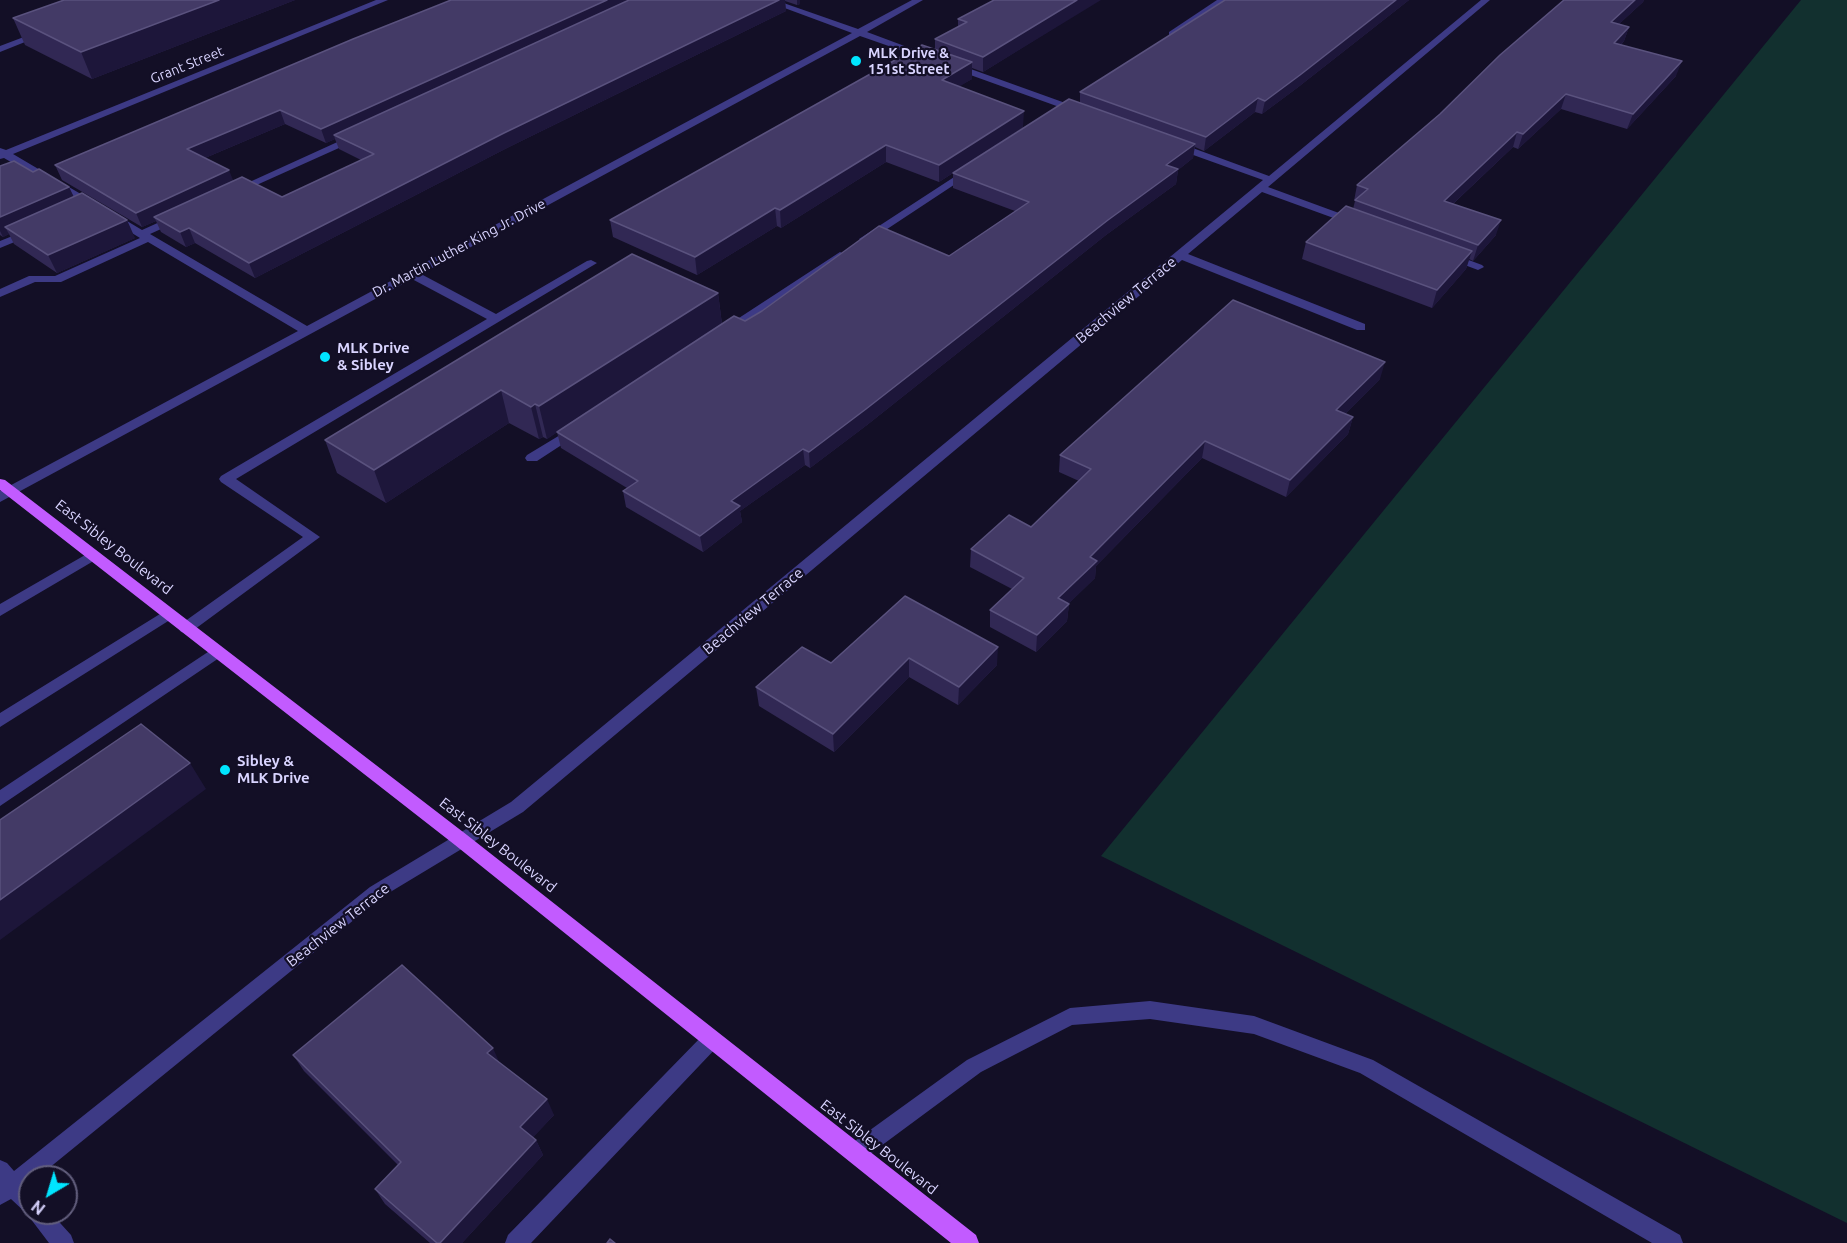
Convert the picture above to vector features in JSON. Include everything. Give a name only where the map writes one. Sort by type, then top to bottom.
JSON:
[{"type":"main road","name":"East Sibley Boulevard","points":[[3,490],[93,556],[461,840],[968,1243]]},
{"type":"street","name":"Grant Street","points":[[2,154],[384,0]]},
{"type":"street","points":[[767,0],[1088,114]]},
{"type":"street","name":"Dr. Martin Luther King Jr. Drive","points":[[3,490],[307,331],[919,0]]},
{"type":"street","points":[[1164,40],[1223,0]]},
{"type":"street","name":"Beachview Terrace","points":[[4,1183],[376,892],[517,807],[1486,0]]},
{"type":"street","points":[[0,49],[54,29]]},
{"type":"street","points":[[229,194],[369,130]]},
{"type":"street","points":[[1163,141],[1271,180]]},
{"type":"street","points":[[2,154],[86,207],[146,236],[307,331]]},
{"type":"street","points":[[710,341],[977,165]]},
{"type":"street","points":[[1260,188],[1369,227]]},
{"type":"street","points":[[0,293],[33,278],[57,280],[185,214]]},
{"type":"street","points":[[0,245],[40,227]]},
{"type":"street","points":[[1435,251],[1478,267]]},
{"type":"street","points":[[1180,255],[1361,327]]},
{"type":"street","points":[[186,628],[313,537],[226,479],[591,263]]},
{"type":"street","points":[[412,274],[496,319]]},
{"type":"street","points":[[532,458],[582,426]]},
{"type":"street","points":[[0,611],[93,556]]},
{"type":"street","points":[[0,722],[168,614]]},
{"type":"street","points":[[0,799],[217,652]]},
{"type":"street","points":[[855,1154],[974,1066],[1070,1017],[1150,1010],[1254,1025],[1366,1066],[1672,1243]]},
{"type":"street","points":[[516,1243],[711,1040]]},
{"type":"street","points":[[4,1183],[18,1195]]},
{"type":"street","points":[[47,1225],[63,1243]]},
{"type":"green space","points":[[1801,0],[1847,0],[1847,1223],[1101,856]]},
{"type":"building","points":[[64,0],[219,0],[81,52],[13,18]]},
{"type":"building","points":[[451,0],[607,0],[321,129],[280,110],[187,149],[229,170],[136,213],[55,165],[353,39]]},
{"type":"building","points":[[629,0],[779,0],[504,133],[249,263],[189,228],[180,232],[154,217],[242,177],[282,197],[374,154],[334,135]]},
{"type":"building","points":[[994,0],[1077,0],[983,57],[935,39],[967,22],[958,19]]},
{"type":"building","points":[[1225,0],[1396,0],[1265,101],[1258,98],[1206,137],[1080,92]]},
{"type":"building","points":[[1564,0],[1635,0],[1611,22],[1629,27],[1614,43],[1682,61],[1633,114],[1566,94],[1523,134],[1517,132],[1444,201],[1501,220],[1478,245],[1355,200],[1368,189],[1357,185],[1440,114],[1500,55]]},
{"type":"building","points":[[922,45],[972,62],[942,80],[1024,111],[939,165],[886,145],[780,210],[775,208],[695,257],[610,220]]},
{"type":"building","points":[[1069,99],[1195,144],[1166,165],[1178,169],[1108,220],[809,452],[803,449],[731,501],[740,506],[700,536],[623,491],[638,481],[557,432],[734,316],[745,321],[762,311],[879,226],[949,256],[1029,202],[953,173]]},
{"type":"building","points":[[14,161],[33,172],[39,169],[69,187],[0,217],[0,166]]},
{"type":"building","points":[[82,193],[127,220],[48,255],[5,227]]},
{"type":"building","points":[[1346,206],[1472,251],[1437,290],[1306,242]]},
{"type":"building","points":[[632,254],[718,293],[539,406],[535,404],[531,407],[501,390],[374,470],[325,440]]},
{"type":"building","points":[[1233,300],[1385,362],[1336,410],[1353,417],[1290,480],[1205,441],[1090,557],[1097,561],[1058,598],[1069,604],[1037,635],[990,610],[1024,578],[971,549],[1009,515],[1031,527],[1091,469],[1060,455]]},
{"type":"building","points":[[905,596],[998,647],[959,687],[909,658],[833,734],[756,687],[802,647],[831,663]]},
{"type":"building","points":[[141,724],[190,763],[0,900],[0,820]]},
{"type":"building","points":[[402,965],[493,1048],[487,1053],[547,1099],[520,1127],[536,1140],[440,1243],[437,1243],[375,1189],[401,1162],[293,1055]]},
{"type":"place","name":"MLK Drive & 151st Street","points":[[856,61]]},
{"type":"place","name":"MLK Drive & Sibley","points":[[325,357]]},
{"type":"place","name":"Sibley & MLK Drive","points":[[225,770]]}]
